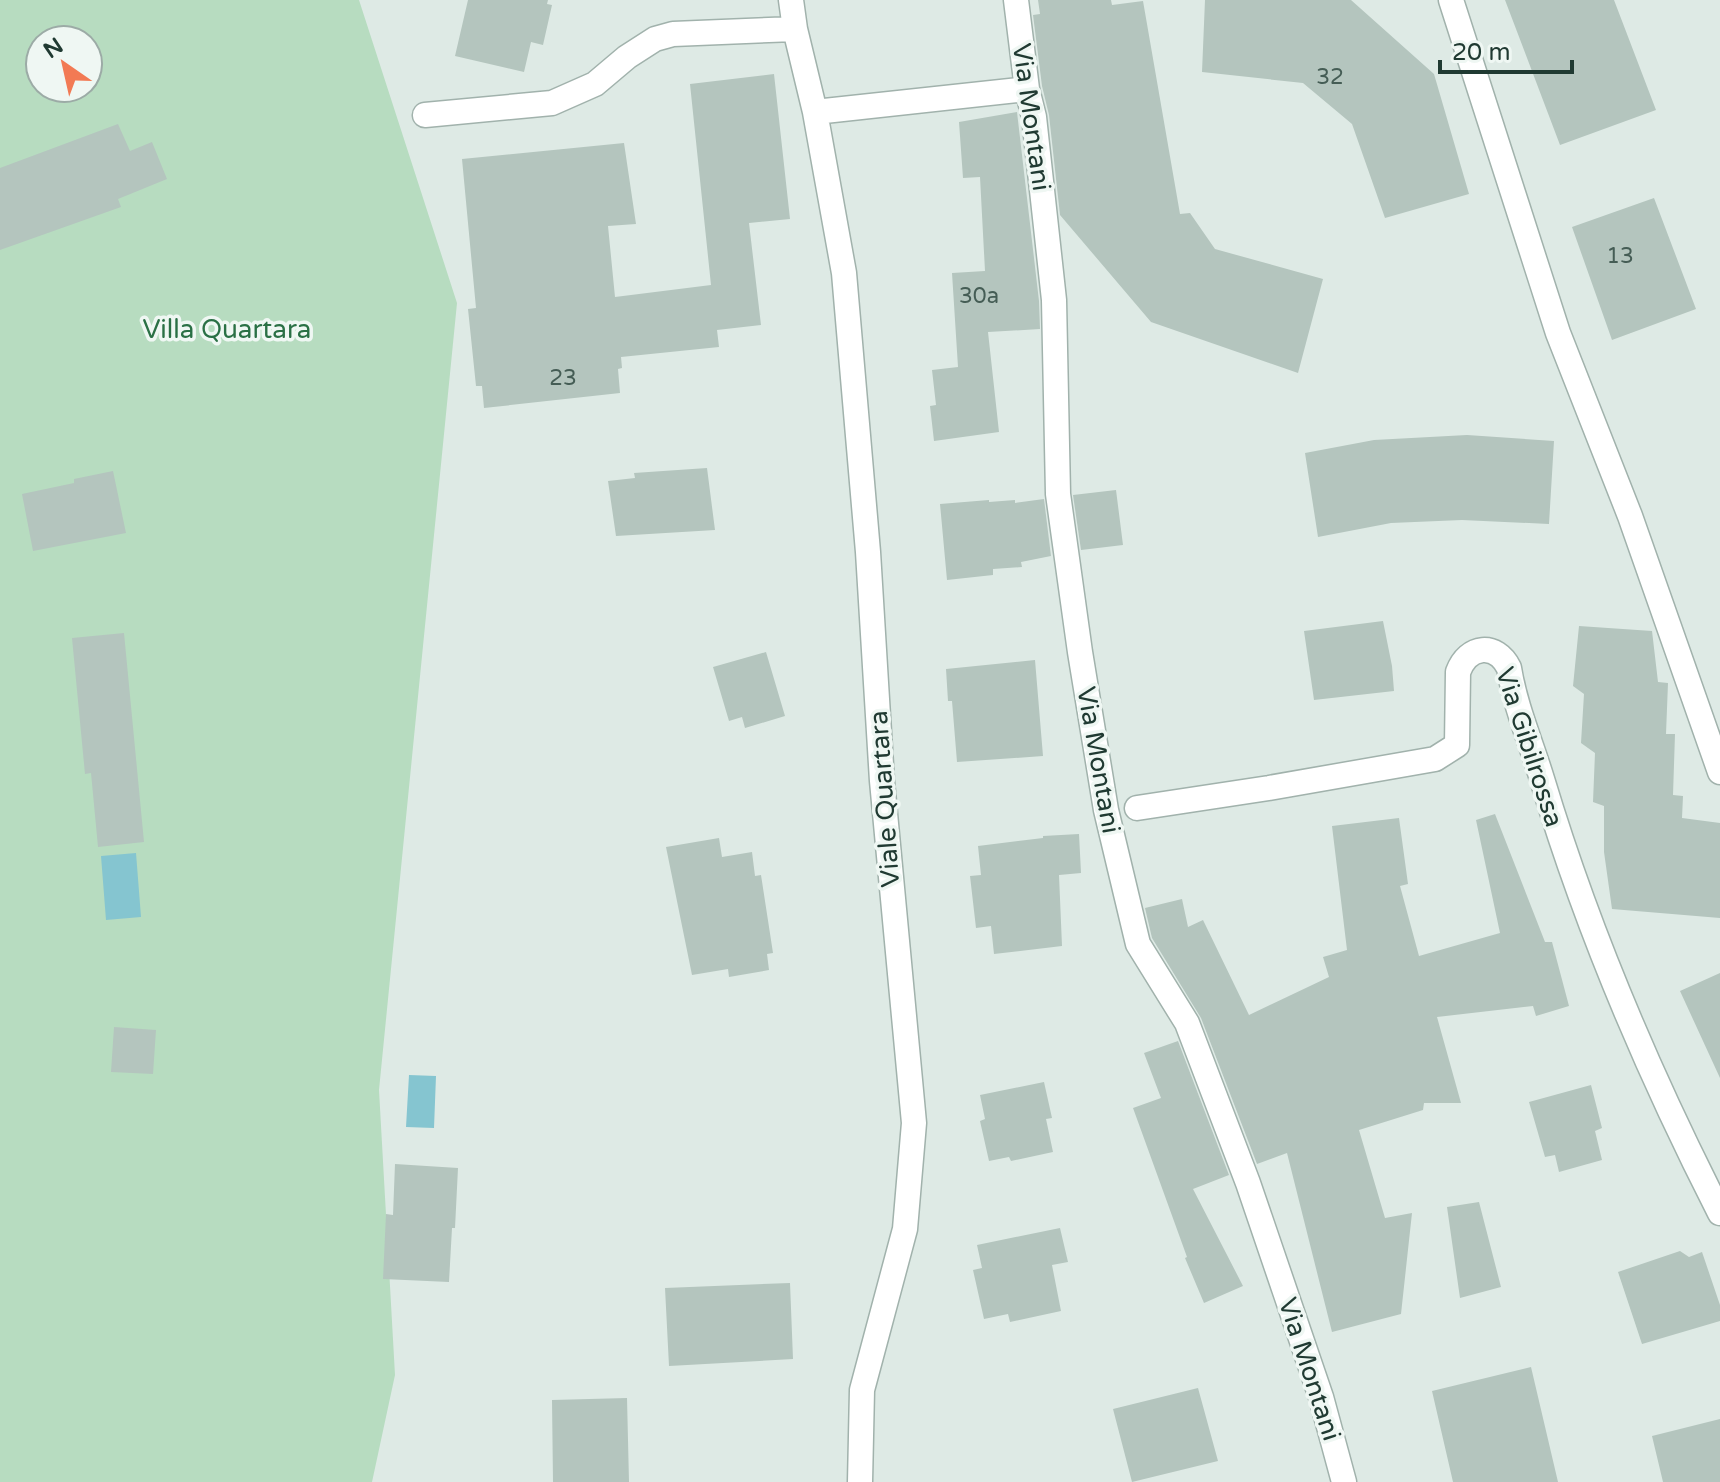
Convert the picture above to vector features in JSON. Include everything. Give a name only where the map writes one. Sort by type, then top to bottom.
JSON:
[{"type":"street","name":"Viale Quartara","points":[[791,0],[844,273],[868,552],[882,781],[914,1123],[905,1229],[862,1390],[860,1482]]},
{"type":"street","name":"Via Montani","points":[[1016,0],[1027,89],[1034,117],[1054,300],[1058,494],[1106,810],[1138,944],[1187,1023],[1248,1183],[1321,1397],[1344,1482]]},
{"type":"street","points":[[1451,0],[1558,333],[1630,516],[1720,772]]},
{"type":"street","points":[[425,115],[552,103],[595,84],[655,39],[673,34],[795,29]]},
{"type":"street","points":[[815,112],[1027,89]]},
{"type":"street","name":"Via Gibilrossa","points":[[1137,808],[1435,759],[1457,745],[1458,672],[1461,663],[1474,652],[1483,650],[1499,654],[1509,668],[1557,830],[1621,1001],[1679,1132],[1720,1213]]},
{"type":"green space","name":"Villa Quartara","points":[[0,0],[359,0],[457,303],[379,1090],[395,1375],[372,1482],[0,1482]]},
{"type":"water","points":[[136,853],[141,917],[106,920],[101,856]]},
{"type":"water","points":[[409,1075],[436,1076],[434,1128],[406,1127]]},
{"type":"building","points":[[468,0],[548,0],[547,4],[552,5],[543,45],[531,42],[524,72],[455,56]]},
{"type":"building","points":[[1038,0],[1111,0],[1112,5],[1143,1],[1180,214],[1190,213],[1215,249],[1323,279],[1298,373],[1151,322],[1060,215],[1049,115],[1033,15],[1040,14]]},
{"type":"building","points":[[1205,0],[1351,0],[1434,74],[1469,194],[1385,218],[1352,124],[1303,83],[1202,72]]},
{"type":"building","points":[[1505,0],[1614,0],[1656,110],[1560,145]]},
{"type":"building","points":[[774,74],[790,219],[749,223],[761,325],[717,330],[719,347],[621,357],[622,368],[618,369],[620,393],[484,408],[482,386],[476,386],[468,309],[476,308],[462,159],[624,143],[636,224],[608,226],[615,297],[711,285],[690,84]]},
{"type":"building","points":[[1017,112],[1040,329],[988,332],[999,432],[934,441],[930,406],[936,405],[932,370],[958,367],[952,273],[985,271],[980,177],[963,178],[959,122]]},
{"type":"building","points":[[118,124],[130,151],[152,142],[167,179],[118,199],[121,207],[0,250],[0,168]]},
{"type":"building","points":[[1654,198],[1696,309],[1612,340],[1572,227]]},
{"type":"building","points":[[1467,435],[1554,441],[1549,524],[1462,520],[1391,523],[1318,537],[1305,453],[1374,440]]},
{"type":"building","points":[[707,468],[715,530],[616,536],[608,481],[635,478],[634,473]]},
{"type":"building","points":[[113,471],[126,533],[33,551],[22,494]]},
{"type":"building","points":[[1116,490],[1123,545],[1081,550],[1073,495]]},
{"type":"building","points":[[1044,499],[1051,556],[1021,562],[1022,567],[993,569],[993,575],[947,580],[940,504],[989,500],[1015,500],[1015,503]]},
{"type":"building","points":[[1383,621],[1394,691],[1314,700],[1304,631]]},
{"type":"building","points":[[1579,626],[1652,631],[1658,682],[1668,683],[1666,734],[1675,734],[1673,795],[1683,796],[1682,818],[1720,823],[1720,918],[1612,909],[1604,852],[1604,806],[1593,802],[1595,753],[1581,743],[1584,694],[1573,686]]},
{"type":"building","points":[[124,633],[144,842],[98,847],[91,773],[85,774],[72,638]]},
{"type":"building","points":[[766,652],[785,716],[745,728],[742,717],[729,721],[713,667]]},
{"type":"building","points":[[1035,660],[1043,756],[957,762],[946,669]]},
{"type":"building","points":[[1495,814],[1545,942],[1552,942],[1569,1006],[1536,1016],[1533,1006],[1437,1017],[1461,1103],[1424,1103],[1423,1110],[1359,1130],[1385,1218],[1412,1213],[1401,1314],[1332,1332],[1287,1153],[1257,1164],[1201,1018],[1152,938],[1145,908],[1182,899],[1188,927],[1203,920],[1249,1015],[1329,977],[1323,957],[1347,950],[1332,826],[1399,818],[1408,884],[1400,886],[1419,956],[1500,933],[1476,820]]},
{"type":"building","points":[[1079,834],[1081,873],[1059,875],[1062,946],[994,954],[991,926],[976,928],[970,876],[981,875],[978,846]]},
{"type":"building","points":[[719,838],[722,857],[752,852],[755,876],[761,875],[773,953],[767,954],[769,970],[729,977],[728,969],[692,975],[666,847]]},
{"type":"building","points":[[1720,973],[1720,1078],[1680,991]]},
{"type":"building","points":[[114,1027],[156,1030],[153,1074],[111,1072]]},
{"type":"building","points":[[1178,1041],[1229,1175],[1193,1189],[1243,1286],[1204,1303],[1185,1258],[1133,1108],[1161,1098],[1144,1053]]},
{"type":"building","points":[[1044,1082],[1052,1118],[1046,1119],[1053,1152],[1011,1161],[1009,1157],[989,1161],[980,1121],[985,1119],[980,1095]]},
{"type":"building","points":[[1591,1085],[1602,1128],[1595,1131],[1602,1160],[1559,1172],[1555,1155],[1545,1157],[1529,1102]]},
{"type":"building","points":[[395,1164],[458,1168],[449,1282],[383,1279],[386,1214],[393,1215]]},
{"type":"building","points":[[1479,1202],[1501,1287],[1460,1298],[1447,1207]]},
{"type":"building","points":[[1060,1228],[1068,1262],[1052,1265],[1061,1311],[1010,1322],[1008,1314],[984,1319],[973,1270],[982,1268],[977,1245]]},
{"type":"building","points":[[1680,1251],[1689,1257],[1702,1252],[1720,1305],[1720,1321],[1642,1344],[1618,1272]]},
{"type":"building","points":[[790,1283],[793,1359],[669,1366],[665,1288]]},
{"type":"building","points":[[1531,1367],[1558,1482],[1453,1482],[1432,1391]]},
{"type":"building","points":[[1198,1388],[1218,1461],[1132,1482],[1113,1409]]},
{"type":"building","points":[[627,1398],[629,1482],[553,1482],[552,1400]]},
{"type":"building","points":[[1720,1419],[1720,1482],[1663,1482],[1652,1436]]}]
